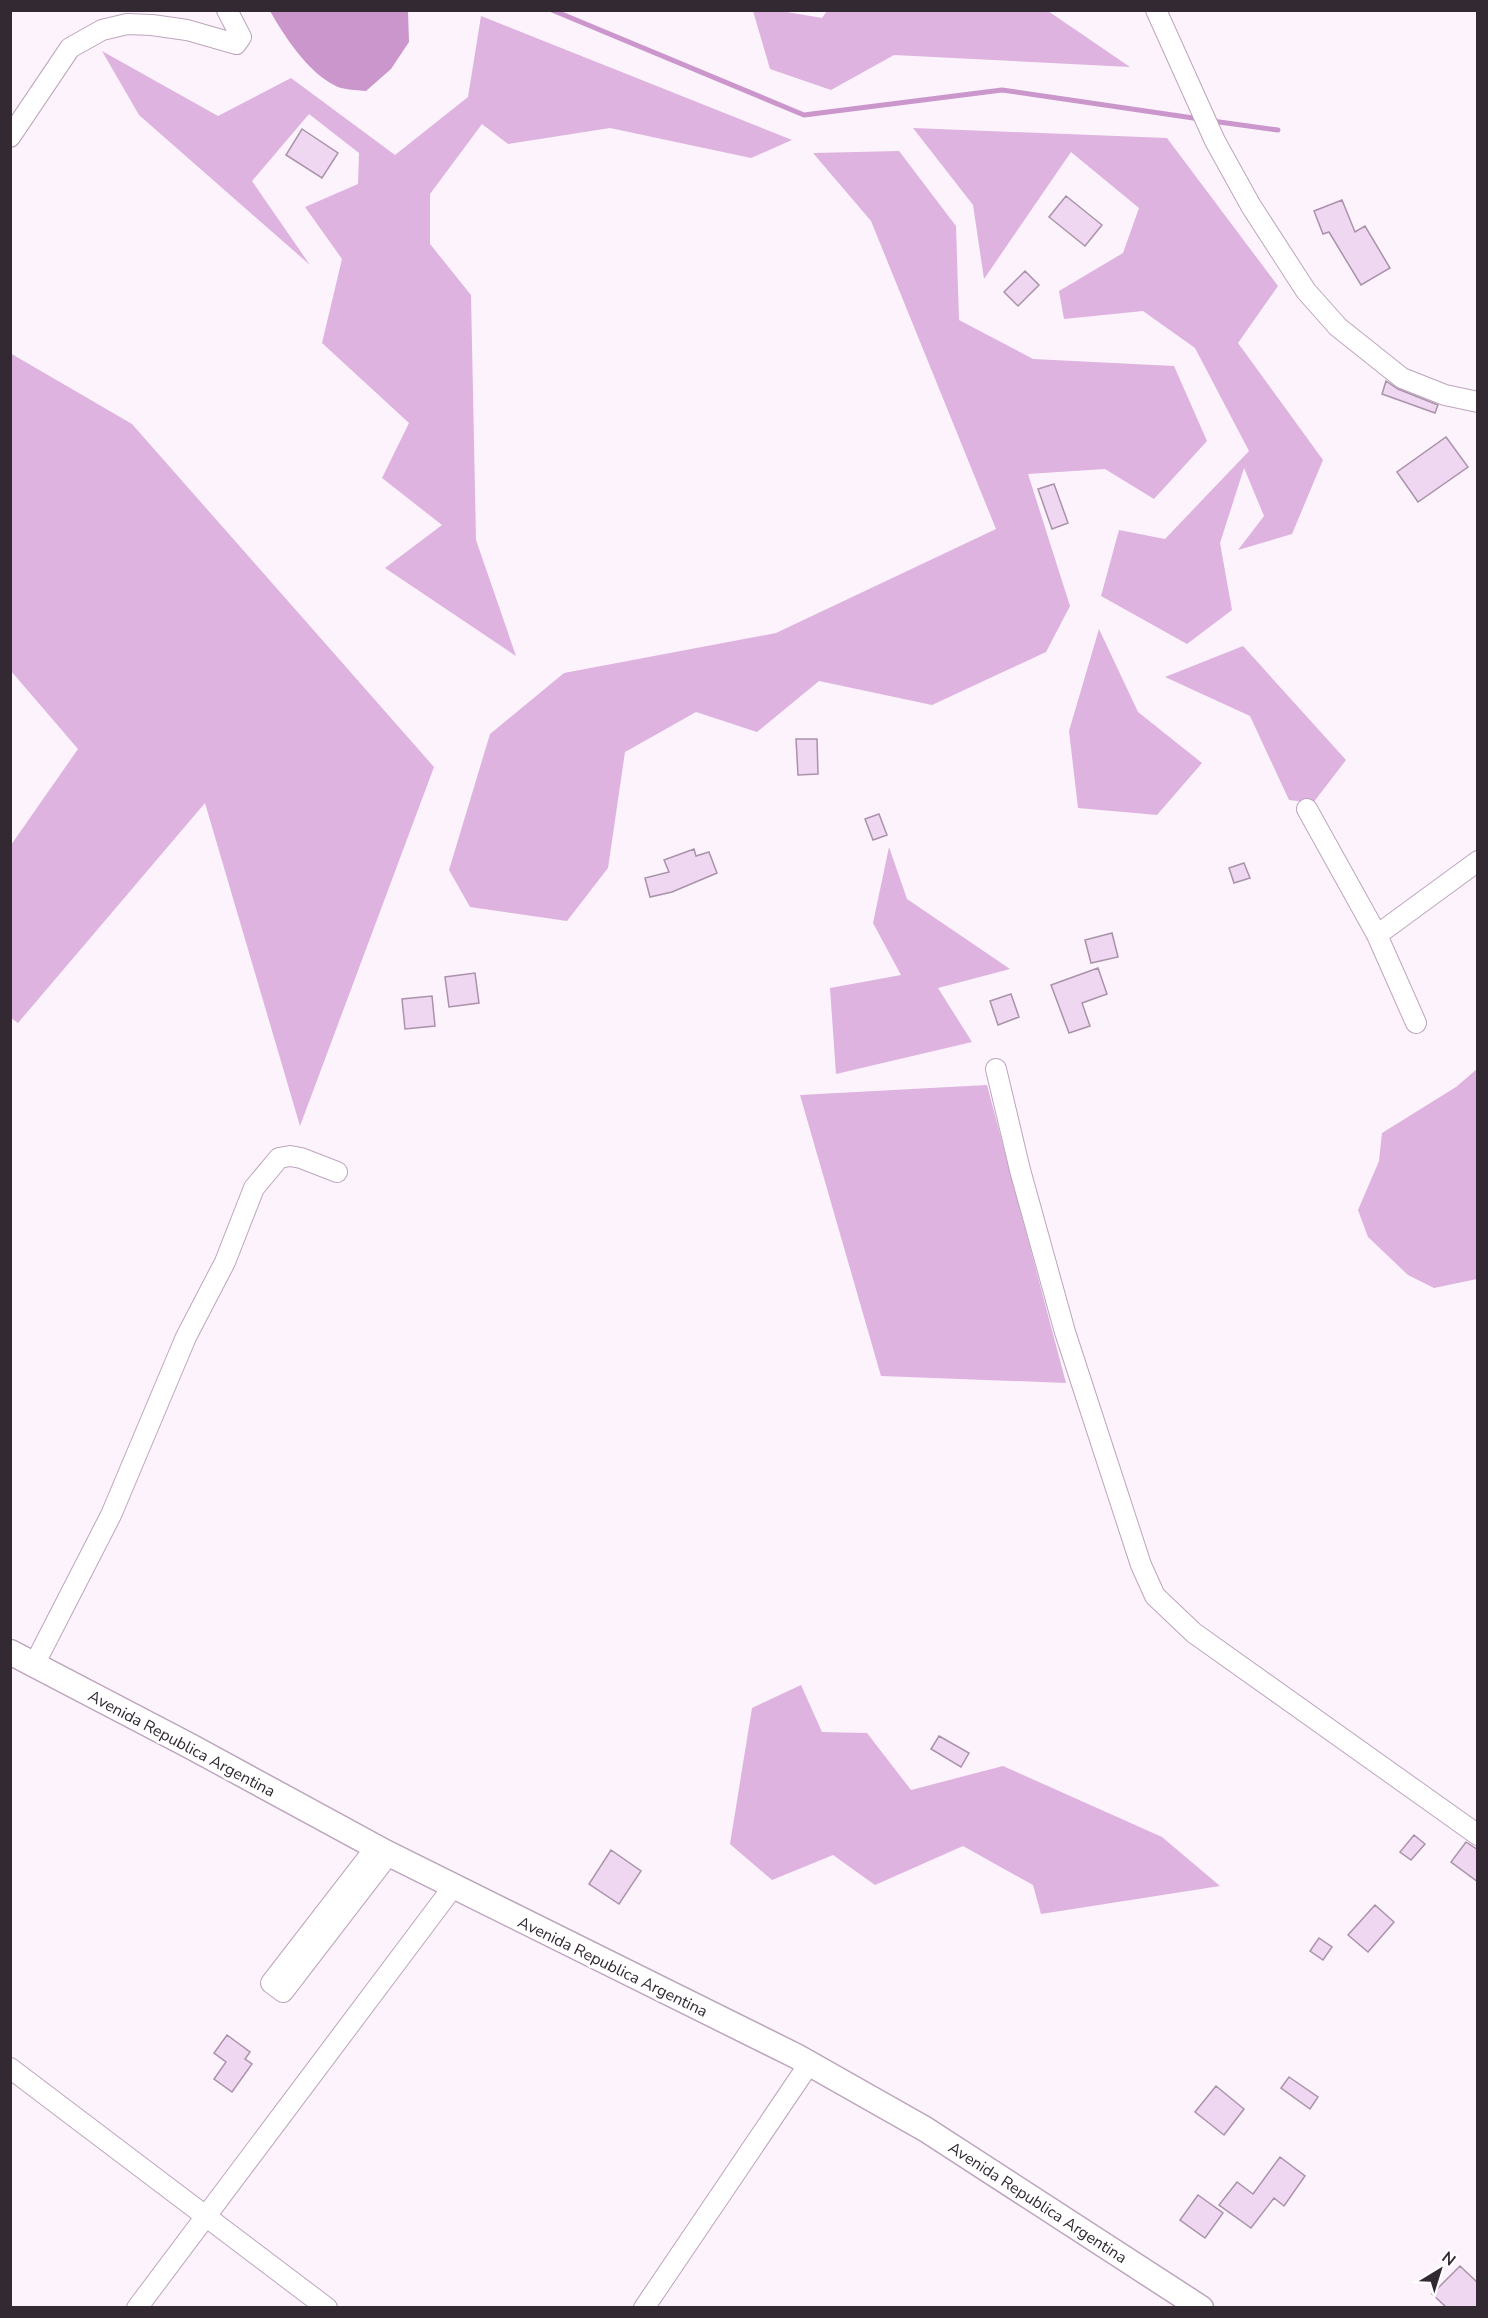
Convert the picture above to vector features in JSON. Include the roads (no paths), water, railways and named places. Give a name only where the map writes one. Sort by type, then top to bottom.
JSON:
[{"type":"street","points":[[10,137],[70,48],[102,30],[128,24],[187,30],[236,44],[241,38],[228,10]]},
{"type":"street","points":[[1156,10],[1215,141],[1251,206],[1306,291],[1338,327],[1402,378],[1445,395],[1478,402]]},
{"type":"street","points":[[1307,809],[1377,935],[1416,1023]]},
{"type":"street","points":[[1377,935],[1478,861]]},
{"type":"street","points":[[996,1069],[1020,1170],[1065,1332],[1141,1565],[1155,1596],[1194,1633],[1478,1835]]},
{"type":"street","points":[[34,1665],[111,1515],[186,1337],[225,1262],[254,1188],[279,1158],[290,1156],[302,1158],[337,1172]]},
{"type":"street","name":"Avenida Republica Argentina","points":[[10,1652],[190,1746],[382,1851],[809,2064],[925,2129],[1201,2307]]},
{"type":"street","points":[[382,1851],[284,1992],[272,1983],[382,1851]]},
{"type":"street","points":[[137,2307],[453,1887]]},
{"type":"street","points":[[644,2307],[809,2064]]},
{"type":"street","points":[[10,2068],[327,2307]]},
{"type":"waterway","points":[[552,10],[804,115],[1002,90],[1200,119]]},
{"type":"waterway","points":[[1212,121],[1278,130]]}]
